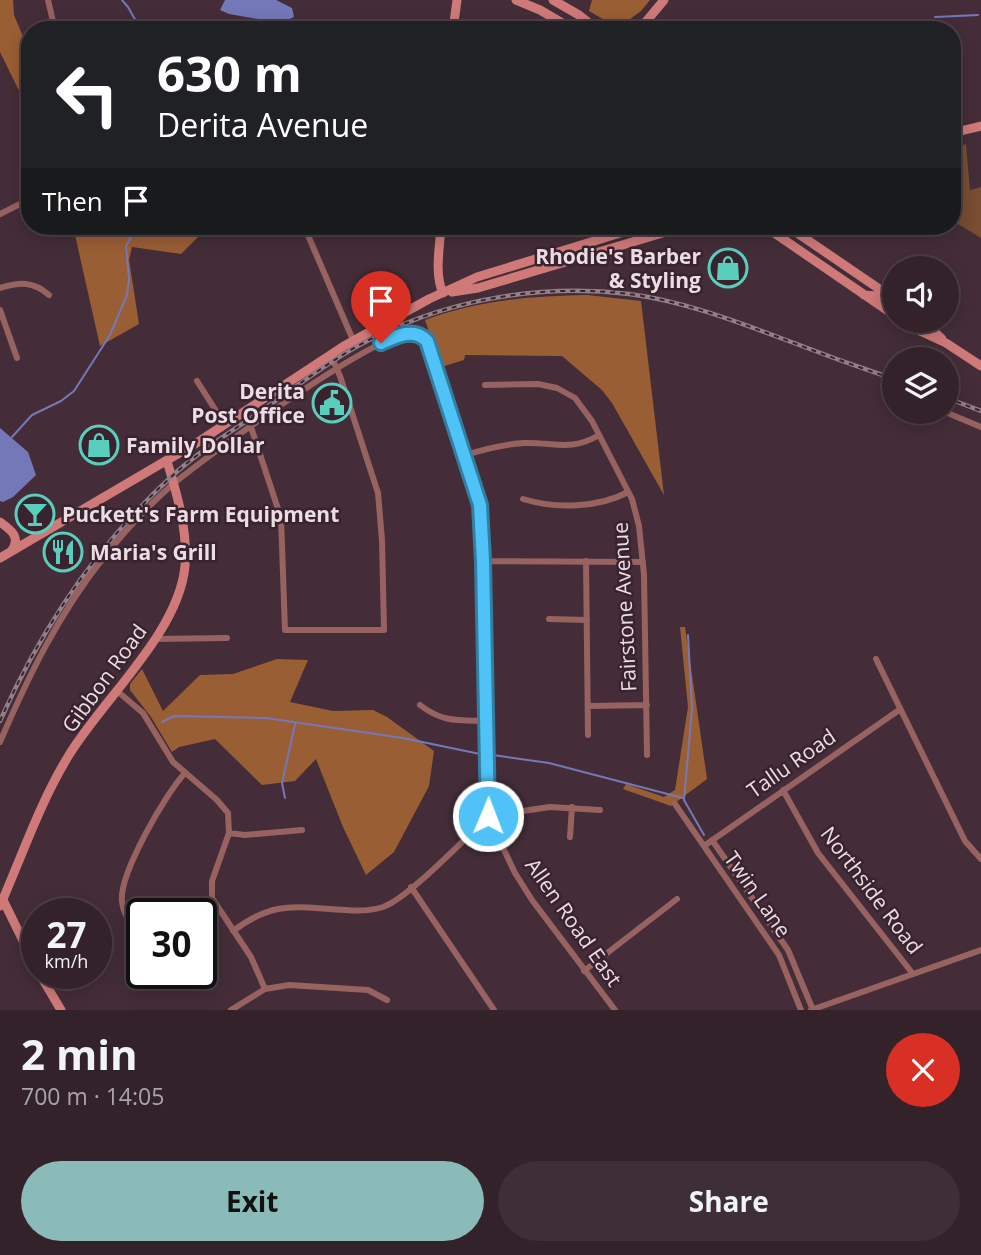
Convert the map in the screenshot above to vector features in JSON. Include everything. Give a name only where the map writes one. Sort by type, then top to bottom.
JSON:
[{"type":"main road","points":[[454,21],[457,0]]},
{"type":"main road","points":[[516,0],[559,21]]},
{"type":"main road","points":[[553,0],[587,21]]},
{"type":"main road","points":[[646,21],[664,0]]},
{"type":"main road","points":[[961,132],[981,126]]},
{"type":"main road","points":[[441,235],[439,265],[443,293]]},
{"type":"main road","points":[[0,558],[167,461],[353,340],[477,278],[614,235]]},
{"type":"main road","points":[[443,293],[478,288],[655,235]]},
{"type":"main road","points":[[777,235],[882,307]]},
{"type":"main road","points":[[801,235],[882,290]]},
{"type":"main road","points":[[545,267],[550,258],[573,248]]},
{"type":"main road","points":[[822,266],[847,277],[860,287],[873,283]]},
{"type":"main road","points":[[863,295],[882,299]]},
{"type":"main road","points":[[924,333],[946,343],[981,366]]},
{"type":"main road","points":[[936,333],[946,343]]},
{"type":"main road","name":"Gibbon Road","points":[[1,899],[62,766],[90,724],[155,639],[177,600],[185,566],[184,536],[167,461]]},
{"type":"main road","points":[[0,520],[31,541]]},
{"type":"main road","points":[[0,520],[16,538],[15,548],[11,552]]},
{"type":"main road","points":[[1,899],[21,938]]},
{"type":"main road","points":[[49,989],[61,1010]]},
{"type":"street","points":[[48,0],[53,21]]},
{"type":"street","points":[[0,214],[21,204]]},
{"type":"street","points":[[308,235],[353,340]]},
{"type":"street","points":[[0,288],[29,283],[50,295]]},
{"type":"street","points":[[0,310],[17,358]]},
{"type":"street","points":[[0,742],[38,657],[77,594],[115,544],[174,484],[337,368],[398,336],[411,334],[424,338],[432,353],[480,505],[488,816]]},
{"type":"street","points":[[251,427],[281,518],[285,630],[384,630],[382,531],[378,493],[330,354]]},
{"type":"street","points":[[197,381],[225,425]]},
{"type":"street","name":"Fairstone Avenue","points":[[485,385],[538,384],[557,387],[581,404],[628,492],[638,517],[643,562],[648,755]]},
{"type":"street","points":[[959,418],[981,427]]},
{"type":"street","points":[[465,455],[521,443],[573,446],[599,435]]},
{"type":"street","points":[[523,499],[538,503],[594,503],[615,499],[628,492]]},
{"type":"street","points":[[483,561],[643,562]]},
{"type":"street","points":[[586,561],[588,735]]},
{"type":"street","points":[[549,619],[587,620]]},
{"type":"street","points":[[155,639],[228,638]]},
{"type":"street","points":[[876,659],[965,841],[981,859]]},
{"type":"street","points":[[116,690],[143,713],[173,762],[224,806],[229,817],[229,833],[212,881],[211,892],[218,912],[256,967],[265,989]]},
{"type":"street","points":[[420,705],[443,719],[487,721]]},
{"type":"street","points":[[589,706],[647,705]]},
{"type":"street","name":"Tallu Road","points":[[704,846],[900,710]]},
{"type":"street","points":[[126,912],[123,890],[155,817],[185,774]]},
{"type":"street","name":"Northside Road","points":[[783,789],[818,853],[913,974]]},
{"type":"street","name":"Twin Lane","points":[[675,804],[779,955],[801,1010]]},
{"type":"street","points":[[233,931],[262,912],[277,908],[377,909],[393,902],[488,816],[550,807],[600,810]]},
{"type":"street","points":[[570,837],[572,807]]},
{"type":"street","name":"Allen Road East","points":[[488,816],[515,873],[532,900],[615,1010]]},
{"type":"street","points":[[229,833],[245,835],[302,830]]},
{"type":"street","name":"Twin Lane","points":[[712,840],[788,950],[812,1010]]},
{"type":"street","points":[[411,887],[494,1010]]},
{"type":"street","points":[[584,971],[677,899]]},
{"type":"street","points":[[812,1010],[981,950]]},
{"type":"street","points":[[231,1010],[265,989],[289,985],[368,990],[387,1000]]},
{"type":"shaded area","points":[[0,0],[13,0],[14,15],[21,32],[21,95],[0,52]]},
{"type":"shaded area","points":[[592,0],[650,0],[627,21],[606,21],[589,11]]},
{"type":"shaded area","points":[[966,144],[970,190],[981,187],[981,238],[961,226],[961,146]]},
{"type":"shaded area","points":[[75,235],[200,235],[181,254],[132,247],[129,260],[139,324],[100,346]]},
{"type":"shaded area","points":[[587,295],[641,301],[664,495],[612,403],[602,390],[562,356],[465,355],[464,360],[441,367],[425,320],[505,300]]},
{"type":"shaded area","points":[[680,627],[685,627],[707,779],[671,806],[623,789],[626,784],[664,797],[675,790],[688,707]]},
{"type":"shaded area","points":[[277,659],[308,660],[290,702],[333,711],[373,710],[434,751],[429,786],[394,852],[366,875],[343,827],[316,759],[295,781],[262,785],[215,739],[179,747],[172,752],[151,717],[130,690],[130,684],[142,669],[163,711],[200,675],[233,674]]},
{"type":"water","points":[[225,0],[276,0],[292,8],[294,17],[285,21],[269,21],[220,10]]},
{"type":"water","points":[[0,428],[28,452],[36,475],[13,497],[3,502],[0,501]]},
{"type":"waterway","points":[[122,0],[136,21]]},
{"type":"waterway","points":[[935,17],[978,15]]},
{"type":"waterway","points":[[12,437],[32,415],[61,401],[74,391],[110,335],[127,295],[129,279],[126,246],[132,235]]},
{"type":"waterway","points":[[688,635],[692,709],[684,800],[704,835]]},
{"type":"waterway","points":[[162,722],[174,716],[266,718],[403,738],[480,754]]},
{"type":"waterway","points":[[285,798],[282,783],[295,724]]},
{"type":"waterway","points":[[493,755],[549,763],[683,798]]},
{"type":"railway","points":[[0,721],[33,654],[73,590],[118,531],[171,477],[336,359],[364,342],[408,322],[470,303],[501,297],[565,291],[629,294],[709,312],[882,375]]},
{"type":"railway","points":[[959,403],[981,411]]},
{"type":"place","name":"Rhodie's Barber & Styling","points":[[728,268]]},
{"type":"place","name":"Derita Post Office","points":[[332,403]]},
{"type":"place","name":"Family Dollar","points":[[99,445]]},
{"type":"place","name":"Puckett's Farm Equipment","points":[[35,514]]},
{"type":"place","name":"Maria's Grill","points":[[63,552]]},
{"type":"route","points":[[381,343],[404,334],[420,336],[427,341],[480,505],[488,816]]}]
